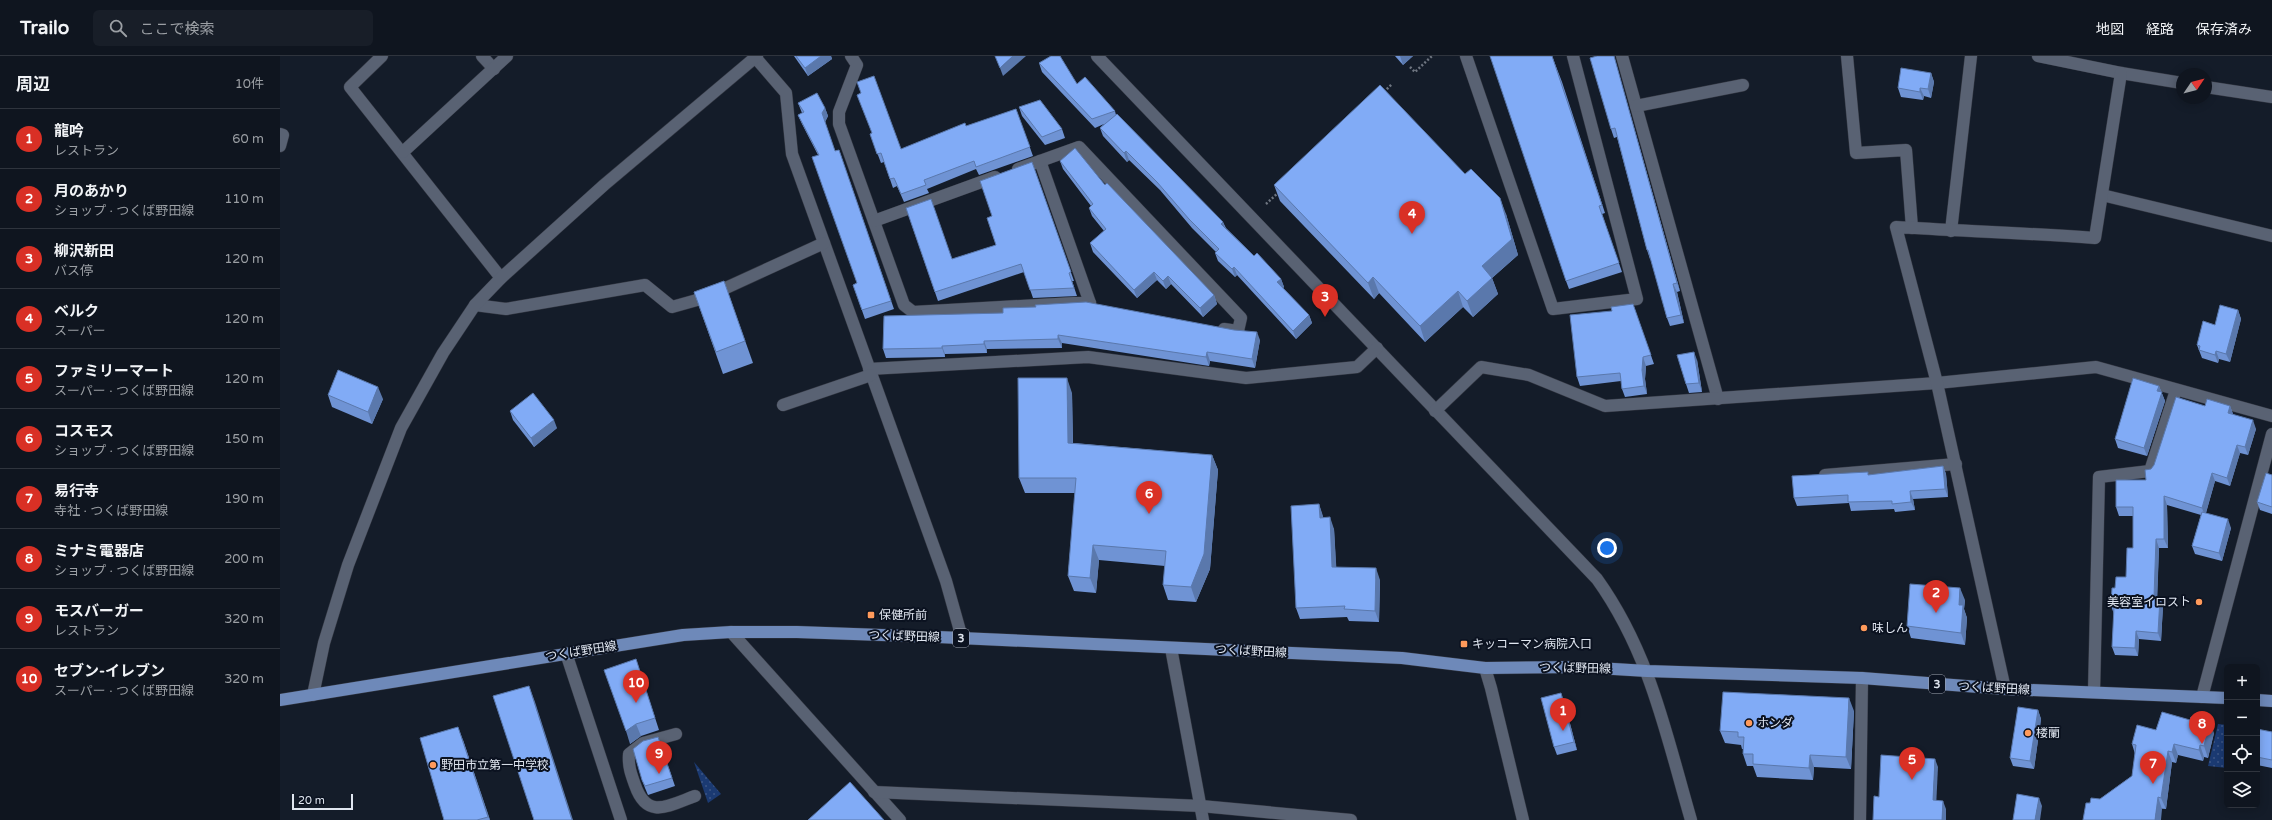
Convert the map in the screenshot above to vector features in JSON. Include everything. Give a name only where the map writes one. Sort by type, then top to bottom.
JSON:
[{"type":"main road","name":"つくば野田線","points":[[280,700],[683,635],[731,632],[797,632],[962,638],[1402,658],[1484,668],[1581,667],[1646,671],[1862,678],[2005,689],[2224,698]]},
{"type":"main road","points":[[2260,700],[2272,701]]},
{"type":"street","points":[[382,56],[350,87],[403,152],[501,278]]},
{"type":"street","points":[[482,56],[494,69]]},
{"type":"street","points":[[403,152],[507,56]]},
{"type":"street","points":[[313,695],[324,643],[348,565],[401,428],[443,353],[475,305],[501,278],[604,185],[756,56],[786,93],[792,154],[946,581],[962,638]]},
{"type":"street","points":[[851,56],[857,65],[839,112],[839,124],[904,305],[913,312],[1090,303],[1106,306]]},
{"type":"street","points":[[1097,56],[1597,579],[1623,617],[1646,671],[1691,820]]},
{"type":"street","points":[[1466,56],[1553,310],[1637,299],[1573,56]]},
{"type":"street","points":[[1622,56],[1718,399]]},
{"type":"street","points":[[1847,56],[1856,152],[1906,150],[1912,228]]},
{"type":"street","points":[[1951,231],[1971,56]]},
{"type":"street","points":[[2038,56],[2121,73],[2176,82]]},
{"type":"street","points":[[2005,689],[1937,383],[1896,227],[1951,231],[1982,230],[2095,238],[2121,73]]},
{"type":"street","points":[[1636,106],[1743,85]]},
{"type":"street","points":[[2212,88],[2272,97]]},
{"type":"street","points":[[280,134],[283,135],[280,146]]},
{"type":"street","points":[[874,221],[1079,147],[1241,318],[1238,331],[1215,327]]},
{"type":"street","points":[[1040,161],[1090,303]]},
{"type":"street","points":[[2102,195],[2272,236]]},
{"type":"street","points":[[475,305],[506,309],[646,285],[672,307],[704,298],[824,243]]},
{"type":"street","points":[[783,405],[870,372],[1088,357],[1246,378],[1357,367],[1377,348]]},
{"type":"street","points":[[1435,411],[1481,367],[1529,375],[1605,406],[1937,383],[2096,367],[2272,416]]},
{"type":"street","points":[[2094,692],[2099,477],[2150,471],[2176,390]]},
{"type":"street","points":[[2202,697],[2272,434]]},
{"type":"street","points":[[1825,475],[1956,464]]},
{"type":"street","points":[[731,632],[900,820]]},
{"type":"street","points":[[1171,648],[1203,820]]},
{"type":"street","points":[[566,653],[621,820]]},
{"type":"street","points":[[1484,668],[1491,688],[1523,820]]},
{"type":"street","points":[[1860,820],[1862,678]]},
{"type":"street","points":[[676,734],[643,743],[629,754],[628,765],[639,797],[644,804],[652,808],[662,809],[695,796]]},
{"type":"street","points":[[874,792],[1201,806],[1351,820]]},
{"type":"path","points":[[1410,67],[1415,72],[1432,56]]},
{"type":"path","points":[[1381,95],[1392,84]]},
{"type":"path","points":[[1266,204],[1283,188]]},
{"type":"shaded area","points":[[2218,724],[2224,725],[2224,768],[2208,766]]},
{"type":"shaded area","points":[[694,762],[721,794],[708,803]]},
{"type":"building","points":[[796,56],[821,56],[805,68]]},
{"type":"building","points":[[995,56],[1013,56],[1000,68]]},
{"type":"building","points":[[1051,56],[1060,56],[1077,84],[1085,77],[1115,111],[1092,119],[1039,63]]},
{"type":"building","points":[[1490,56],[1552,56],[1602,205],[1599,206],[1619,263],[1566,281]]},
{"type":"building","points":[[1597,56],[1614,56],[1677,283],[1673,284],[1681,315],[1667,318],[1647,250],[1615,128],[1611,129],[1590,58]]},
{"type":"building","points":[[1901,68],[1931,73],[1928,89],[1920,88],[1920,92],[1898,88]]},
{"type":"building","points":[[874,76],[901,149],[965,123],[966,126],[1016,109],[1030,147],[976,167],[974,161],[924,180],[926,185],[901,194],[894,178],[890,179],[881,153],[877,154],[870,134],[872,133],[857,95],[861,93],[857,82]]},
{"type":"building","points":[[1380,85],[1465,174],[1471,169],[1500,198],[1512,239],[1482,266],[1492,278],[1467,301],[1458,291],[1420,326],[1373,277],[1368,283],[1274,185]]},
{"type":"building","points":[[817,93],[825,108],[822,113],[835,151],[839,150],[891,301],[862,310],[853,285],[857,283],[812,157],[819,155],[798,115],[804,112],[798,103]]},
{"type":"building","points":[[1040,100],[1062,129],[1042,137],[1019,107]]},
{"type":"building","points":[[1117,114],[1223,222],[1221,224],[1254,256],[1257,253],[1281,279],[1277,282],[1309,315],[1293,331],[1234,267],[1232,269],[1215,253],[1219,249],[1189,219],[1157,182],[1126,151],[1124,153],[1100,128]]},
{"type":"building","points":[[1075,148],[1105,185],[1107,183],[1214,295],[1200,308],[1168,276],[1163,281],[1154,272],[1134,290],[1090,243],[1106,229],[1089,208],[1093,204],[1060,161]]},
{"type":"building","points":[[1032,162],[1071,272],[1069,273],[1074,288],[1030,290],[1021,264],[935,292],[906,208],[931,199],[952,259],[996,245],[987,218],[992,216],[980,181]]},
{"type":"building","points":[[724,281],[745,341],[716,352],[694,292]]},
{"type":"building","points":[[1086,302],[1234,330],[1257,332],[1252,359],[1207,352],[1206,357],[1058,335],[1058,339],[984,341],[984,344],[942,346],[942,348],[883,349],[884,316],[1003,313],[1003,308],[1036,307],[1035,305]]},
{"type":"building","points":[[1633,304],[1651,355],[1643,357],[1642,370],[1644,386],[1622,389],[1620,373],[1577,377],[1570,315],[1612,311],[1611,307]]},
{"type":"building","points":[[2220,305],[2238,310],[2226,354],[2216,351],[2215,355],[2199,350],[2200,346],[2197,345],[2203,321],[2215,325]]},
{"type":"building","points":[[1694,352],[1699,383],[1686,384],[1677,355]]},
{"type":"building","points":[[338,370],[378,387],[368,412],[328,395]]},
{"type":"building","points":[[1018,378],[1067,378],[1068,443],[1212,455],[1204,554],[1191,587],[1163,585],[1166,551],[1093,545],[1090,578],[1068,576],[1076,478],[1019,478]]},
{"type":"building","points":[[2133,378],[2159,386],[2157,391],[2162,392],[2144,448],[2115,439]]},
{"type":"building","points":[[533,393],[554,420],[531,438],[510,411]]},
{"type":"building","points":[[2176,397],[2205,406],[2207,399],[2230,406],[2228,413],[2253,420],[2245,447],[2237,445],[2227,478],[2212,473],[2202,508],[2164,496],[2164,539],[2156,539],[2154,597],[2160,598],[2158,633],[2136,631],[2135,648],[2112,647],[2114,607],[2111,606],[2112,588],[2115,588],[2116,577],[2126,577],[2127,548],[2133,548],[2133,507],[2116,507],[2116,480],[2146,480],[2145,470],[2151,469],[2154,465]]},
{"type":"building","points":[[1943,466],[1945,489],[1910,491],[1911,502],[1892,504],[1892,501],[1848,502],[1848,495],[1794,498],[1792,476],[1868,472],[1868,475]]},
{"type":"building","points":[[2266,473],[2272,475],[2272,507],[2257,502]]},
{"type":"building","points":[[1319,504],[1320,518],[1330,517],[1332,567],[1376,568],[1375,611],[1344,609],[1345,606],[1296,608],[1291,506]]},
{"type":"building","points":[[2202,512],[2228,519],[2219,553],[2192,546]]},
{"type":"building","points":[[1910,584],[1960,588],[1959,605],[1963,605],[1961,633],[1907,626]]},
{"type":"building","points":[[636,659],[655,718],[636,724],[626,731],[604,670]]},
{"type":"building","points":[[529,686],[572,820],[534,820],[493,696]]},
{"type":"building","points":[[1723,692],[1849,698],[1846,757],[1810,755],[1809,768],[1753,764],[1753,754],[1743,754],[1744,737],[1738,737],[1738,732],[1720,731]]},
{"type":"building","points":[[1561,693],[1574,742],[1554,747],[1541,698]]},
{"type":"building","points":[[2018,707],[2038,710],[2030,761],[2010,758]]},
{"type":"building","points":[[2162,712],[2190,720],[2191,717],[2210,721],[2204,746],[2200,745],[2199,750],[2174,744],[2172,752],[2168,751],[2161,798],[2158,797],[2155,820],[2083,820],[2086,803],[2090,803],[2091,798],[2100,799],[2132,776],[2136,745],[2132,744],[2137,725],[2156,730]]},
{"type":"building","points":[[458,727],[488,817],[477,820],[444,820],[420,738]]},
{"type":"building","points":[[2260,730],[2272,732],[2272,760],[2260,758]]},
{"type":"building","points":[[658,737],[672,778],[645,786],[633,749],[643,741]]},
{"type":"building","points":[[1881,755],[1935,759],[1933,800],[1943,801],[1942,820],[1873,820],[1874,796],[1879,797]]},
{"type":"building","points":[[850,782],[884,820],[808,820]]},
{"type":"building","points":[[2017,794],[2039,798],[2035,820],[2013,820]]},
{"type":"place","name":"ベルク","points":[[1412,234]]},
{"type":"place","name":"柳沢新田","points":[[1325,317]]},
{"type":"place","name":"コスモス","points":[[1149,514]]},
{"type":"place","name":"美容室イロスト","points":[[2199,602]]},
{"type":"place","name":"月のあかり","points":[[1936,613]]},
{"type":"place","name":"保健所前","points":[[871,615]]},
{"type":"place","name":"味しん","points":[[1864,628]]},
{"type":"place","name":"キッコーマン病院入口","points":[[1464,644]]},
{"type":"place","name":"セブン-イレブン","points":[[636,703]]},
{"type":"place","name":"ホンダ","points":[[1749,723]]},
{"type":"place","name":"龍吟","points":[[1563,731]]},
{"type":"place","name":"楼蘭","points":[[2028,733]]},
{"type":"place","name":"ミナミ電器店","points":[[2202,744]]},
{"type":"place","name":"野田市立第一中学校","points":[[433,765]]},
{"type":"place","name":"モスバーガー","points":[[659,774]]},
{"type":"place","name":"ファミリーマート","points":[[1912,780]]},
{"type":"place","name":"易行寺","points":[[2153,784]]}]
